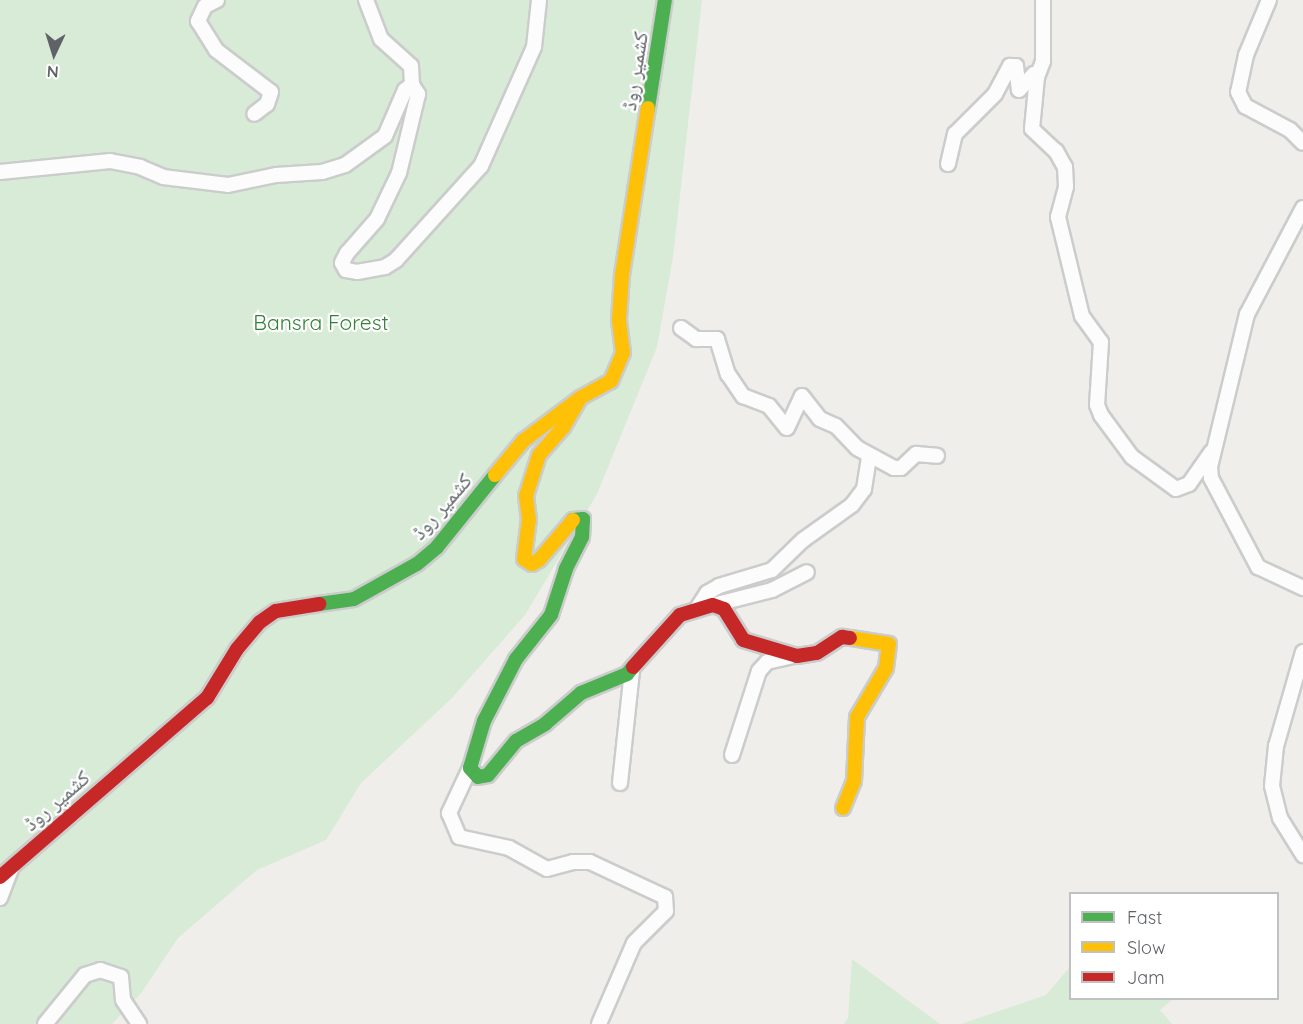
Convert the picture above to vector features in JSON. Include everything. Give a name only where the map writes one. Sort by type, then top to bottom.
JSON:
[{"type":"street","points":[[217,0],[198,14],[201,31],[216,50],[271,92],[267,104],[254,114]]},
{"type":"street","points":[[366,0],[381,39],[411,66],[412,85],[418,94],[399,172],[377,219],[344,257],[346,270],[364,272],[396,260],[481,166],[534,47],[539,0]]},
{"type":"street","name":"کشمیر روڈ","points":[[0,877],[207,698],[237,649],[260,622],[276,611],[354,599],[417,564],[437,547],[523,441],[580,398],[611,381],[623,353],[619,319],[622,275],[665,0]]},
{"type":"street","points":[[1043,0],[1043,61],[1037,77],[1032,129],[1056,151],[1065,167],[1066,187],[1059,207],[1061,235],[1082,316],[1101,342],[1097,405],[1132,457],[1168,486],[1182,489],[1189,484],[1211,452]]},
{"type":"street","points":[[1269,0],[1246,55],[1238,92],[1245,106],[1290,130],[1303,143]]},
{"type":"street","points":[[948,164],[955,134],[986,105],[1010,66],[1016,66],[1019,90],[1034,74],[1037,77]]},
{"type":"street","points":[[0,172],[110,161],[140,167],[163,177],[228,185],[276,175],[322,172],[345,165],[385,136],[405,90],[412,85]]},
{"type":"street","points":[[1303,207],[1247,314],[1211,452],[1211,478],[1249,554],[1258,567],[1303,588]]},
{"type":"street","points":[[681,328],[696,339],[717,339],[728,374],[743,396],[769,406],[783,426],[787,428],[802,396],[820,419],[836,426],[869,456],[883,460],[894,468],[902,468],[916,454],[937,456]]},
{"type":"street","points":[[580,398],[564,426],[539,455],[526,496],[529,520],[524,559],[532,564],[539,560],[576,517],[583,519],[582,537],[566,569],[551,615],[516,658],[484,721],[471,768],[449,813],[453,830],[459,837],[509,848],[547,869],[573,862],[590,862],[665,897],[666,911],[634,943],[599,1024]]},
{"type":"street","points":[[698,607],[707,593],[719,586],[772,570],[803,540],[852,504],[864,489],[869,456]]},
{"type":"street","points":[[471,768],[478,777],[488,775],[516,741],[545,724],[580,693],[619,680],[632,670],[680,615],[698,607],[772,590],[807,572]]},
{"type":"street","points":[[713,605],[724,609],[743,640],[797,656]]},
{"type":"street","points":[[732,755],[759,671],[767,662],[817,653],[842,637],[883,641],[892,647],[886,668],[857,717],[854,781],[843,808]]},
{"type":"street","points":[[1303,652],[1276,746],[1272,786],[1280,818],[1303,855]]},
{"type":"street","points":[[620,783],[632,670]]},
{"type":"street","points":[[0,898],[12,867]]},
{"type":"street","points":[[45,1024],[85,975],[100,970],[121,977],[123,1000],[139,1024]]},
{"type":"green space","name":"Bansra Forest","points":[[0,0],[702,0],[673,257],[657,347],[597,494],[525,615],[452,698],[361,783],[326,840],[257,870],[178,938],[142,992],[112,1024],[0,1024]]},
{"type":"green space","points":[[852,959],[940,1024],[844,1024],[848,1018]]},
{"type":"green space","points":[[1069,968],[1069,1000],[1172,1000],[1160,1010],[1172,1024],[961,1024],[1046,995]]},
{"type":"traffic: fast","points":[[648,108],[665,0]]},
{"type":"traffic: fast","points":[[319,604],[354,599],[417,564],[437,547],[495,475]]},
{"type":"traffic: fast","points":[[573,520],[583,519],[582,537],[566,569],[551,615],[516,659],[484,721],[470,768],[478,777],[488,775],[516,741],[545,724],[581,693],[627,674],[633,667]]},
{"type":"traffic: slow","points":[[495,475],[523,441],[580,398],[611,381],[623,353],[619,319],[622,275],[648,108]]},
{"type":"traffic: slow","points":[[573,520],[539,560],[532,564],[524,559],[529,520],[526,496],[539,455],[564,426],[579,400]]},
{"type":"traffic: slow","points":[[843,808],[854,781],[857,717],[886,668],[889,644],[850,638]]},
{"type":"traffic: jam","points":[[0,877],[207,698],[237,649],[260,622],[276,611],[319,604]]},
{"type":"traffic: jam","points":[[633,667],[680,615],[713,605],[724,609],[743,640],[797,656],[817,653],[842,637],[850,638]]}]
